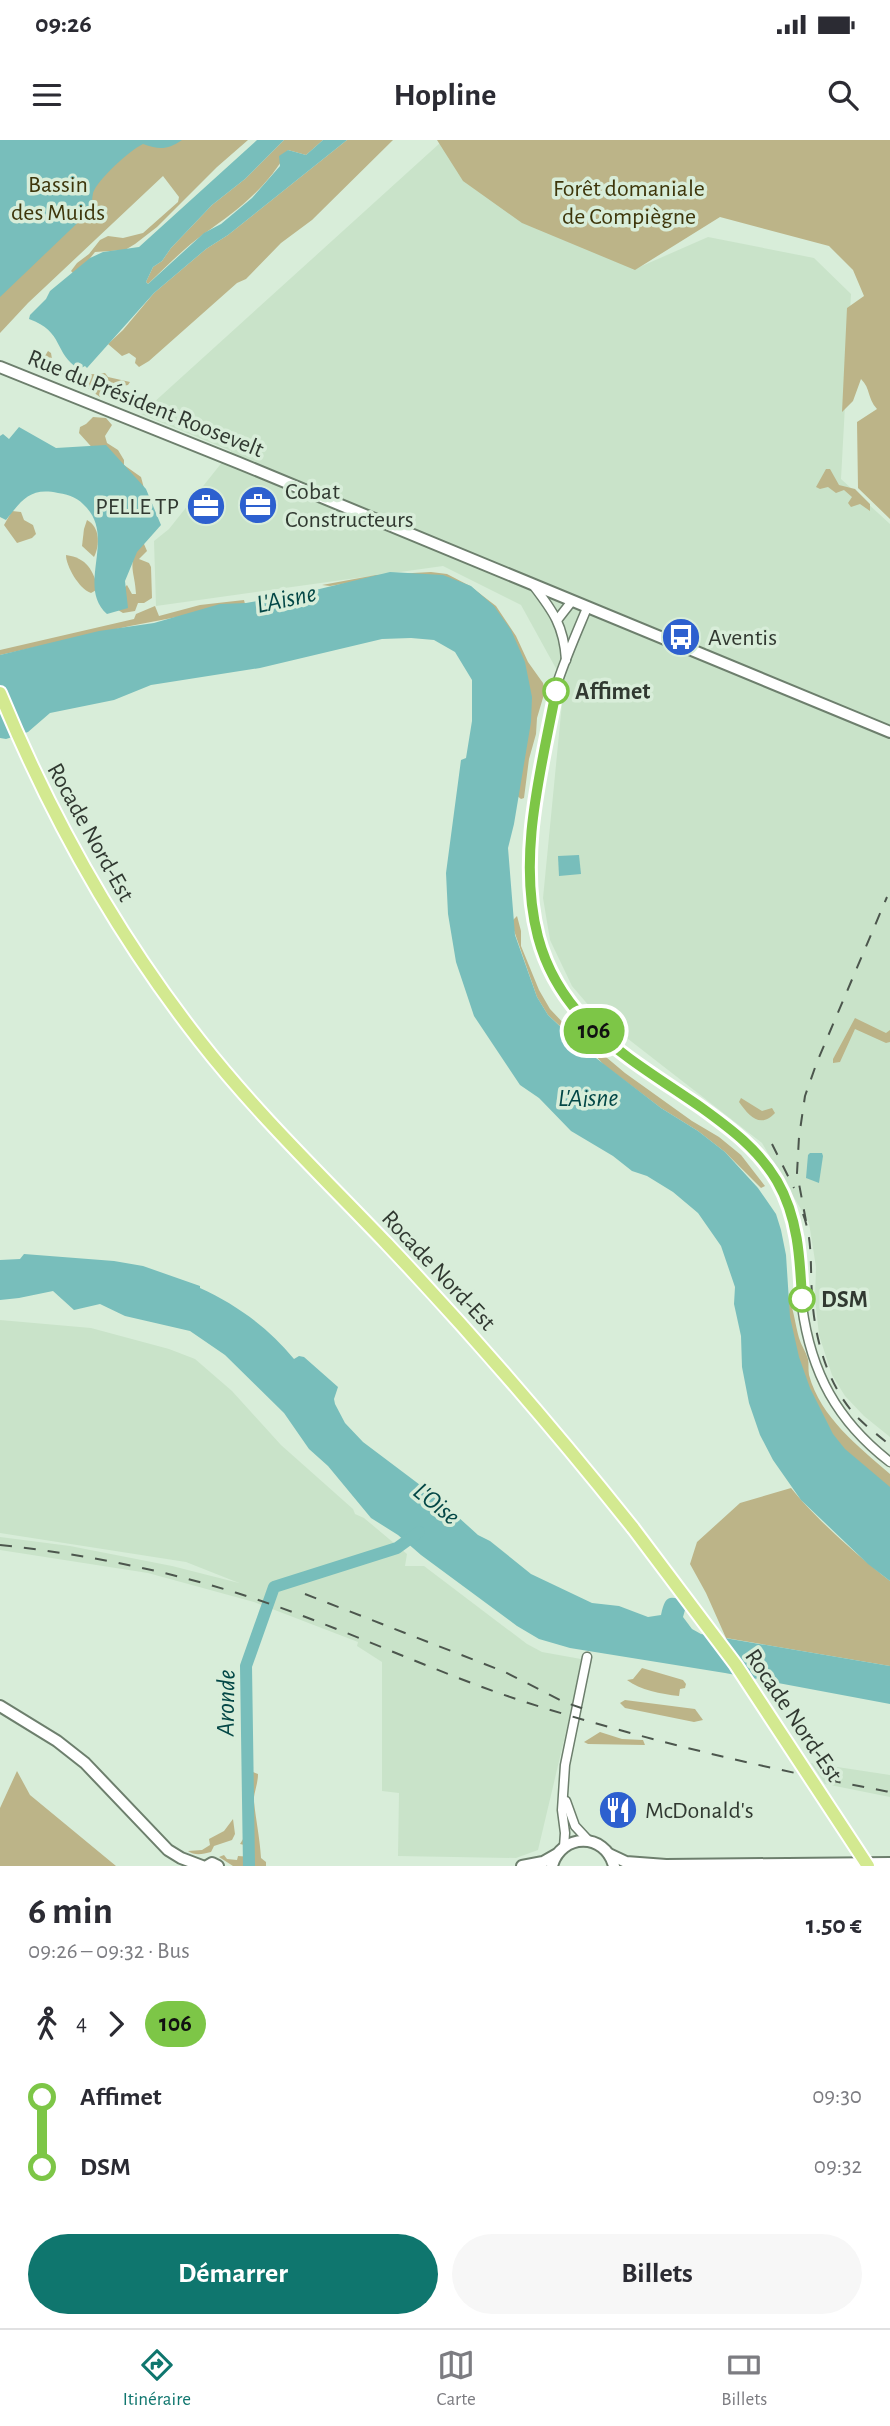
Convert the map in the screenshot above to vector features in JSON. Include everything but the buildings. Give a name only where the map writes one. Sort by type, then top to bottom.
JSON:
[{"type":"main road","name":"Rocade Nord-Est","points":[[0,693],[34,772],[67,838],[126,937],[199,1040],[269,1123],[458,1320],[597,1482],[736,1665],[868,1866]]},
{"type":"street","name":"Rue du Président Roosevelt","points":[[0,367],[240,463],[890,732]]},
{"type":"street","points":[[533,585],[559,623],[565,640],[566,663]]},
{"type":"street","points":[[559,623],[572,601]]},
{"type":"street","points":[[587,608],[557,683],[535,798],[530,864],[533,908],[546,961],[558,986],[582,1019],[611,1044],[737,1133],[758,1154],[777,1181],[795,1225],[804,1316],[822,1384],[850,1425],[890,1462]]},
{"type":"street","points":[[559,623],[581,624]]},
{"type":"street","points":[[552,1866],[560,1850],[565,1765],[587,1657]]},
{"type":"street","points":[[0,1706],[57,1741],[85,1763],[167,1850],[205,1866],[212,1863],[218,1866]]},
{"type":"street","points":[[563,1791],[575,1826],[589,1840],[603,1847],[614,1866]]},
{"type":"street","points":[[523,1866],[542,1862],[577,1841],[589,1840]]},
{"type":"street","points":[[609,1854],[626,1861],[663,1866],[890,1863]]},
{"type":"shaded area","points":[[440,143],[635,269],[708,237],[814,258],[851,294],[841,479],[890,524],[890,1437],[845,1396],[832,1375],[819,1335],[815,1299],[816,1267],[809,1223],[762,1143],[596,1014],[572,986],[550,940],[543,898],[564,683],[521,605],[443,566],[156,606],[154,541],[169,529],[231,451],[141,414]]},
{"type":"shaded area","points":[[0,1320],[91,1328],[169,1349],[195,1359],[232,1391],[281,1445],[353,1509],[355,1514],[364,1518],[407,1554],[405,1566],[424,1566],[527,1644],[542,1652],[581,1659],[574,1697],[579,1699],[575,1720],[569,1719],[538,1850],[516,1858],[398,1856],[399,1793],[382,1791],[382,1662],[357,1646],[358,1642],[254,1602],[148,1573],[0,1550],[0,1537],[70,1546],[172,1566],[239,1583],[186,1562],[0,1533]]},
{"type":"shaded area","points":[[811,1763],[890,1775],[890,1797],[825,1784]]},
{"type":"green space","name":"Bassin des Muids","points":[[0,140],[248,140],[157,227],[135,244],[125,250],[95,252],[78,273],[74,274],[71,271],[77,263],[89,254],[100,240],[108,236],[123,238],[143,233],[178,202],[179,197],[163,176],[28,303],[0,333]]},
{"type":"green space","points":[[284,140],[323,140],[306,155],[288,150],[271,175],[251,197],[190,245],[148,284],[146,282],[153,267],[162,261],[212,205],[245,179]]},
{"type":"green space","points":[[347,140],[393,140],[312,220],[281,243],[246,279],[237,283],[149,361],[139,367],[135,363],[136,358],[129,353],[122,356],[108,344],[154,293],[206,249],[228,235]]},
{"type":"green space","name":"Forêt domaniale de Compiègne","points":[[437,140],[890,140],[890,519],[858,488],[857,422],[877,409],[861,379],[853,401],[842,412],[847,308],[864,296],[853,270],[829,246],[720,217],[635,270],[522,223],[463,181]]},
{"type":"green space","points":[[48,351],[51,353],[53,365],[65,370],[84,374],[105,373],[108,377],[130,382],[122,386],[105,382],[109,394],[100,397],[73,378],[43,368]]},
{"type":"green space","points":[[93,417],[106,418],[112,425],[105,436],[107,443],[118,450],[124,465],[141,477],[145,492],[97,453],[79,433],[80,427]]},
{"type":"green space","points":[[826,469],[830,469],[839,485],[855,489],[870,504],[870,511],[860,504],[851,507],[848,503],[852,497],[844,490],[836,493],[828,487],[816,487]]},
{"type":"green space","points":[[12,511],[21,512],[24,520],[33,525],[36,534],[32,538],[17,543],[4,525]]},
{"type":"green space","points":[[87,520],[98,537],[94,557],[82,546]]},
{"type":"green space","points":[[139,544],[144,544],[147,551],[139,559],[149,563],[151,567],[152,598],[138,603],[135,611],[123,613],[118,610],[123,589],[127,585],[132,594],[136,594],[133,564]]},
{"type":"green space","points":[[66,555],[79,559],[88,566],[98,589],[91,593],[82,587],[71,571]]},
{"type":"green space","points":[[431,572],[447,574],[470,586],[496,606],[543,683],[545,691],[537,718],[524,798],[516,795],[529,707],[366,580],[322,585],[376,575]]},
{"type":"green space","points":[[244,600],[245,604],[0,655],[0,650],[134,619],[136,614],[155,606],[159,616],[200,605]]},
{"type":"green space","points":[[517,916],[521,946],[550,1009],[567,1027],[625,1073],[741,1155],[765,1186],[761,1188],[725,1152],[604,1065],[583,1042],[573,1038],[548,1015],[537,997],[511,922]]},
{"type":"green space","points":[[855,1018],[886,1033],[890,1030],[890,1042],[886,1043],[855,1029],[840,1062],[833,1063],[833,1059]]},
{"type":"green space","points":[[741,1098],[762,1111],[772,1108],[775,1113],[764,1120],[755,1119],[739,1102]]},
{"type":"green space","points":[[788,1296],[799,1338],[808,1359],[809,1375],[822,1405],[842,1430],[890,1474],[890,1489],[842,1451],[819,1412],[794,1354],[786,1303]]},
{"type":"green space","points":[[791,1488],[838,1537],[890,1581],[890,1666],[726,1638],[690,1564],[697,1542],[740,1503]]},
{"type":"green space","points":[[642,1668],[683,1680],[685,1688],[680,1689],[679,1696],[644,1689],[627,1680],[633,1679]]},
{"type":"green space","points":[[625,1700],[695,1709],[703,1720],[694,1722],[625,1708],[620,1703]]},
{"type":"green space","points":[[600,1732],[622,1739],[643,1740],[645,1745],[584,1742]]},
{"type":"green space","points":[[248,1770],[258,1774],[254,1802],[261,1858],[266,1862],[266,1866],[233,1866],[219,1857],[224,1855],[227,1859],[237,1860],[238,1856],[252,1857],[253,1854],[249,1846],[240,1844],[245,1836],[253,1836],[243,1799],[243,1776]]},
{"type":"green space","points":[[17,1771],[30,1795],[116,1866],[0,1866],[0,1808]]},
{"type":"green space","points":[[233,1819],[235,1834],[232,1840],[214,1846],[211,1852],[196,1854],[188,1851],[202,1850],[210,1845],[209,1839],[224,1831]]},
{"type":"water","name":"Bassin des Muids","points":[[0,140],[182,140],[163,148],[143,144],[123,158],[96,187],[91,210],[0,297]]},
{"type":"water","points":[[257,140],[284,140],[245,179],[212,205],[162,261],[153,267],[146,282],[148,284],[204,233],[221,224],[252,198],[280,166],[279,156],[288,150],[306,155],[323,140],[347,140],[228,235],[206,249],[154,293],[87,368],[85,366],[79,369],[71,363],[54,336],[29,319],[50,291],[90,258],[103,252],[139,247]]},
{"type":"water","points":[[19,427],[56,448],[106,445],[146,489],[161,525],[137,552],[125,581],[128,608],[107,614],[98,603],[95,576],[98,533],[86,507],[77,499],[63,494],[40,492],[22,501],[6,520],[0,517],[0,436],[3,434],[9,439]]},
{"type":"water","name":"L'Aisne","points":[[390,572],[443,575],[471,586],[494,606],[511,630],[525,662],[532,697],[531,722],[508,848],[515,935],[537,997],[548,1015],[583,1048],[661,1108],[725,1152],[758,1188],[776,1214],[786,1255],[790,1317],[799,1357],[810,1388],[833,1434],[845,1449],[890,1487],[890,1581],[868,1564],[801,1500],[773,1460],[760,1435],[749,1403],[742,1367],[741,1336],[734,1304],[735,1287],[721,1246],[698,1213],[673,1192],[647,1176],[632,1171],[613,1156],[571,1131],[539,1098],[520,1085],[474,1016],[456,962],[448,914],[446,873],[461,760],[466,758],[472,721],[472,680],[455,652],[434,640],[382,639],[260,668],[151,685],[114,700],[50,713],[28,732],[6,739],[0,738],[0,655],[99,631],[154,623],[220,604],[246,603],[303,593]]},
{"type":"water","points":[[579,855],[581,874],[559,876],[558,856]]},
{"type":"water","points":[[810,1153],[822,1153],[823,1156],[819,1183],[806,1178]]},
{"type":"water","name":"L'Oise","points":[[24,1254],[143,1266],[200,1286],[252,1318],[294,1359],[304,1357],[338,1387],[335,1404],[345,1423],[363,1442],[531,1574],[592,1603],[619,1606],[648,1617],[661,1615],[669,1598],[681,1600],[687,1603],[683,1617],[692,1629],[701,1634],[890,1666],[890,1704],[570,1648],[539,1639],[517,1626],[398,1535],[371,1518],[328,1466],[309,1449],[284,1413],[225,1355],[190,1331],[125,1316],[100,1304],[74,1310],[53,1291],[0,1300],[0,1260],[20,1259]]},
{"type":"waterway","name":"Aronde","points":[[249,1866],[246,1666],[274,1587],[397,1548],[419,1532]]},
{"type":"railway","points":[[806,1221],[797,1173],[805,1096],[887,897]]},
{"type":"railway","points":[[772,1144],[794,1188]]},
{"type":"railway","points":[[803,1214],[810,1244],[813,1310],[824,1360],[847,1404],[861,1421],[890,1445]]},
{"type":"railway","points":[[0,1545],[104,1560],[206,1584],[273,1605],[493,1691],[570,1716],[706,1753],[890,1792]]},
{"type":"railway","points":[[305,1594],[505,1672],[564,1702],[587,1710]]},
{"type":"bus line","name":"106","points":[[556,691],[535,798],[530,864],[533,908],[546,961],[569,1003],[598,1034],[737,1133],[758,1154],[777,1181],[795,1225],[802,1299]]},
{"type":"place","name":"Cobat Constructeurs","points":[[258,505]]},
{"type":"place","name":"PELLE TP","points":[[206,506]]},
{"type":"place","name":"Aventis","points":[[681,637]]},
{"type":"place","name":"Affimet","points":[[556,691]]},
{"type":"place","name":"DSM","points":[[802,1299]]},
{"type":"place","name":"McDonald's","points":[[618,1810]]}]
